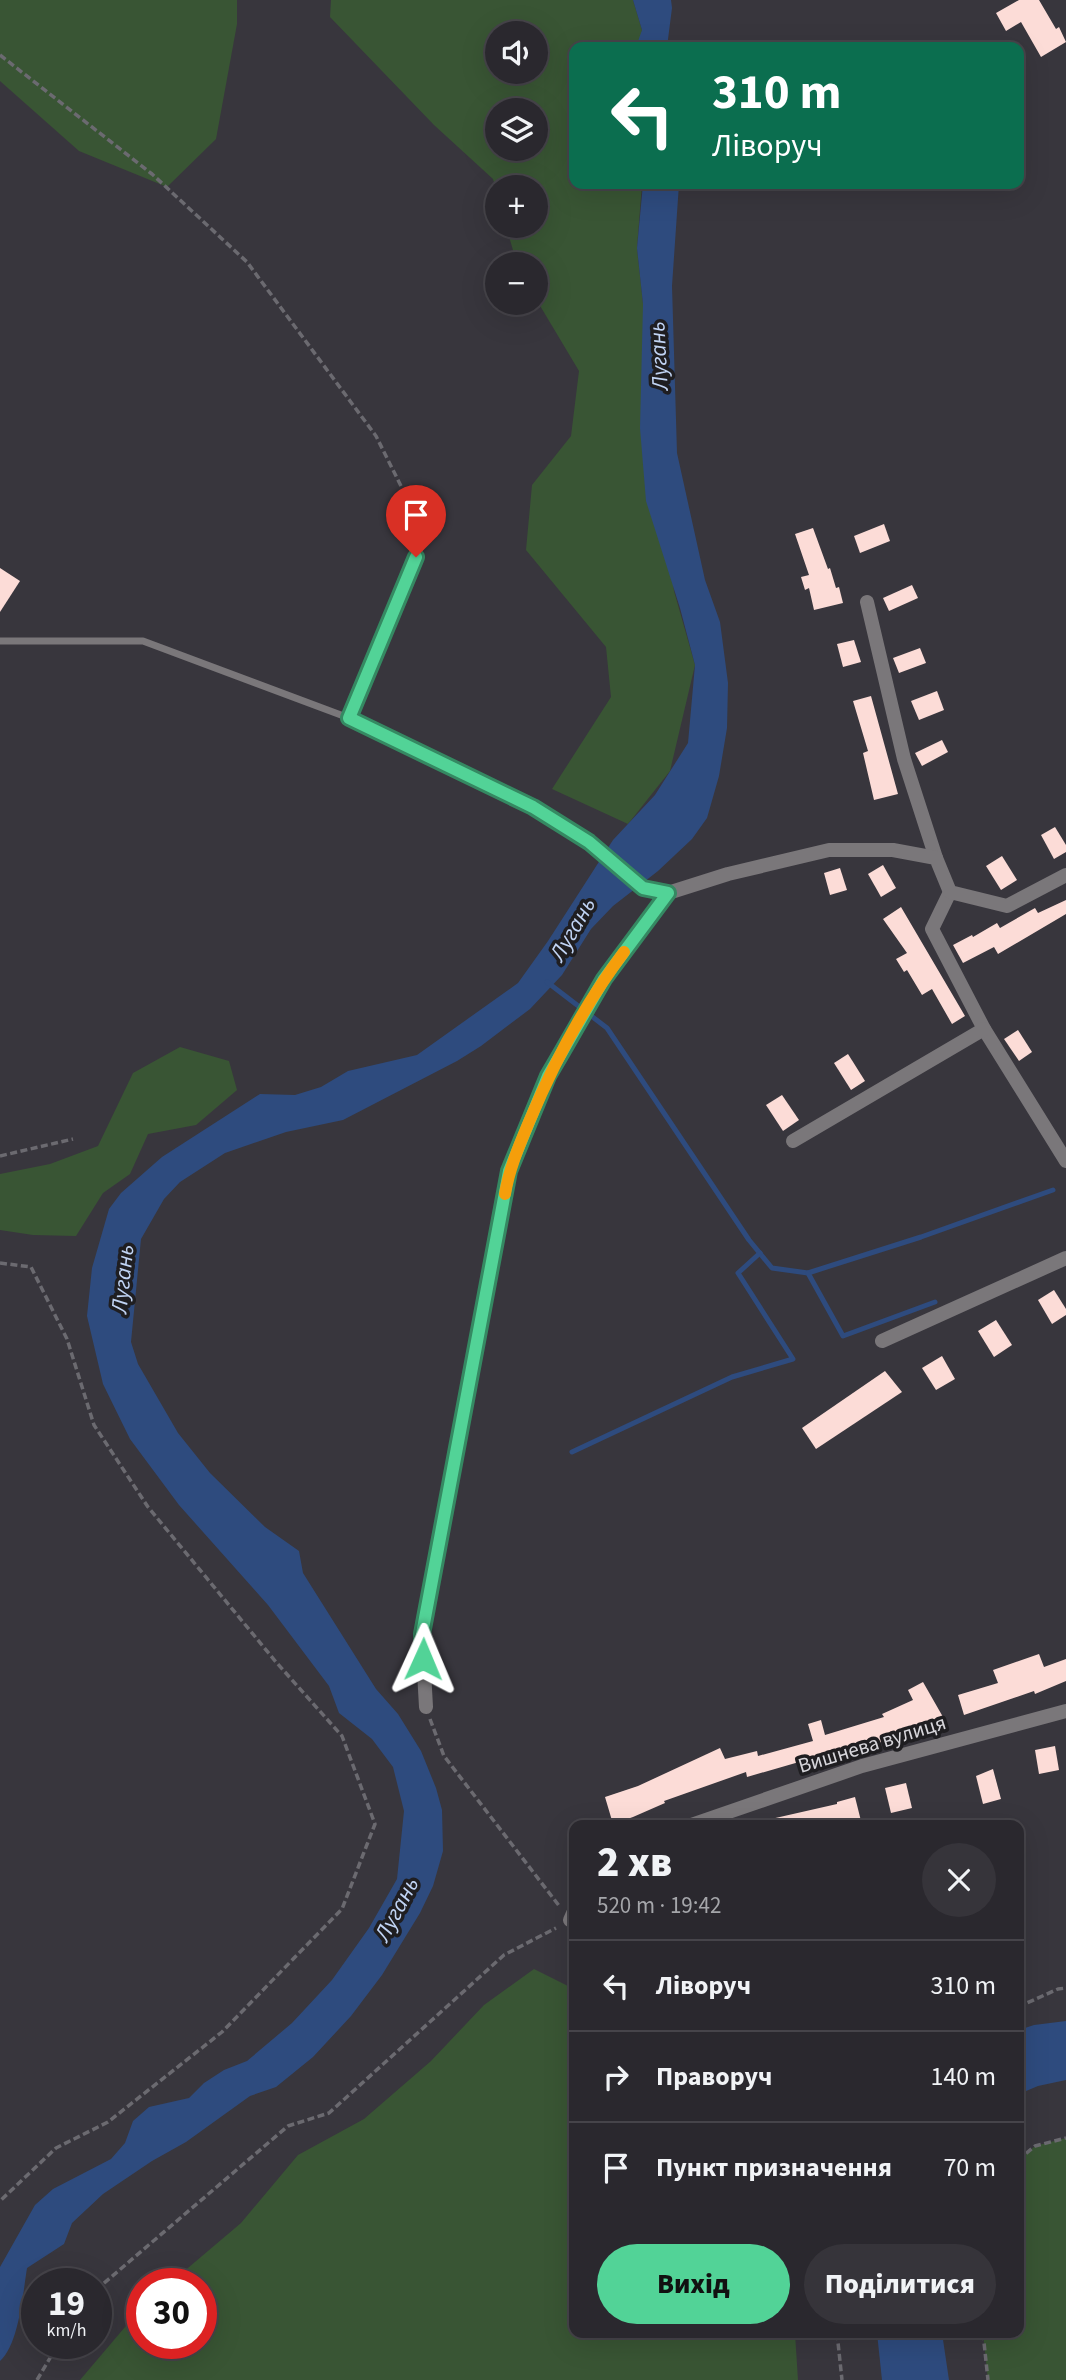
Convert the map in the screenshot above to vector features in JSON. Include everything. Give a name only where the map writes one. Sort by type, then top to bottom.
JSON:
[{"type":"street","points":[[867,602],[904,759],[936,859],[950,892],[932,929],[984,1029],[1066,1161]]},
{"type":"street","points":[[426,1707],[422,1634],[509,1171],[555,1064],[604,979],[668,893],[729,873],[829,849],[893,850],[936,859]]},
{"type":"street","points":[[950,892],[1007,906],[1066,874]]},
{"type":"street","points":[[793,1141],[984,1029]]},
{"type":"street","points":[[882,1341],[1066,1258]]},
{"type":"street","name":"Вишнева вулиця","points":[[705,1820],[862,1766],[1066,1711]]},
{"type":"lane","points":[[349,718],[426,534]]},
{"type":"lane","points":[[0,641],[143,641],[349,718],[533,807],[589,842],[643,888],[668,893]]},
{"type":"path","points":[[0,55],[152,174],[247,262],[376,436],[426,534]]},
{"type":"path","points":[[0,1156],[73,1139]]},
{"type":"path","points":[[0,1263],[31,1267],[68,1339],[94,1426],[148,1507],[276,1662],[342,1736],[375,1824],[342,1909],[222,2032],[108,2123],[56,2148],[0,2201]]},
{"type":"path","points":[[426,1707],[444,1756],[569,1912]]},
{"type":"path","points":[[112,2276],[288,2126],[329,2113],[504,1955],[569,1918]]},
{"type":"path","points":[[1024,2004],[1066,1988]]},
{"type":"path","points":[[1024,2155],[1035,2146],[1066,2138]]},
{"type":"path","points":[[838,2338],[842,2380]]},
{"type":"path","points":[[984,2338],[988,2380]]},
{"type":"path","points":[[37,2380],[49,2359]]},
{"type":"green space","points":[[0,0],[237,0],[237,24],[216,139],[167,187],[79,151],[0,81]]},
{"type":"green space","points":[[331,0],[633,0],[642,30],[640,42],[569,42],[569,189],[642,189],[637,248],[674,591],[695,665],[670,771],[628,824],[552,789],[611,697],[606,647],[526,550],[532,485],[571,436],[579,371],[546,315],[548,315],[548,252],[514,252],[509,238],[548,238],[548,175],[489,175],[434,125],[330,17]]},
{"type":"green space","points":[[180,1047],[229,1061],[237,1090],[196,1125],[148,1134],[130,1174],[103,1193],[76,1236],[33,1235],[0,1230],[0,1174],[50,1164],[98,1146],[133,1073]]},
{"type":"green space","points":[[534,1969],[569,1986],[569,2338],[795,2338],[798,2380],[80,2380],[98,2359],[112,2359],[112,2342],[126,2326],[126,2359],[217,2359],[217,2268],[188,2268],[241,2223],[298,2155],[364,2119],[431,2061],[484,2005]]},
{"type":"green space","points":[[1066,2138],[1066,2380],[988,2380],[984,2338],[1024,2338],[1024,2156],[1035,2146]]},
{"type":"water","points":[[633,0],[671,0],[668,42],[638,42],[642,30]]},
{"type":"water","name":"Лугань","points":[[643,189],[679,189],[672,286],[677,453],[705,580],[720,622],[728,683],[727,728],[719,776],[707,818],[692,839],[658,871],[613,906],[591,929],[562,975],[530,1009],[481,1046],[343,1120],[286,1132],[225,1153],[180,1182],[164,1199],[141,1239],[131,1342],[138,1364],[178,1433],[210,1473],[265,1527],[299,1551],[303,1573],[376,1689],[398,1714],[421,1751],[442,1810],[443,1851],[433,1886],[420,1913],[382,1975],[351,2016],[313,2057],[276,2087],[250,2096],[186,2142],[103,2194],[72,2223],[64,2244],[27,2268],[21,2268],[21,2308],[16,2331],[12,2343],[0,2361],[0,2267],[35,2205],[53,2189],[111,2159],[125,2143],[133,2121],[149,2107],[189,2098],[204,2083],[224,2070],[247,2061],[292,2023],[332,1980],[369,1928],[397,1879],[404,1811],[393,1767],[372,1739],[339,1713],[329,1686],[268,1605],[179,1505],[130,1439],[103,1384],[87,1316],[92,1268],[109,1209],[121,1193],[162,1157],[260,1094],[295,1095],[321,1087],[348,1071],[417,1055],[518,983],[613,840],[655,795],[688,743],[695,665],[646,501],[640,428],[643,304],[637,248]]},
{"type":"water","points":[[1066,2021],[1066,2080],[1024,2092],[1024,2028]]},
{"type":"water","points":[[878,2338],[943,2338],[949,2380],[882,2380]]},
{"type":"building","points":[[1019,0],[1039,0],[1056,29],[1059,27],[1066,42],[1041,57],[1021,22],[1006,31],[996,13]]},
{"type":"building","points":[[884,524],[890,541],[860,553],[854,536]]},
{"type":"building","points":[[813,528],[836,588],[839,587],[843,603],[814,610],[809,588],[805,590],[801,577],[809,575],[795,534]]},
{"type":"building","points":[[0,568],[20,581],[0,612]]},
{"type":"building","points":[[912,585],[918,598],[889,611],[883,598]]},
{"type":"building","points":[[854,640],[861,662],[843,667],[837,644]]},
{"type":"building","points":[[920,648],[926,663],[899,673],[893,658]]},
{"type":"building","points":[[937,691],[944,710],[919,720],[911,701]]},
{"type":"building","points":[[871,696],[898,794],[874,800],[863,753],[868,751],[853,701]]},
{"type":"building","points":[[942,740],[948,752],[922,766],[915,753]]},
{"type":"building","points":[[1055,827],[1066,845],[1066,852],[1054,859],[1041,835]]},
{"type":"building","points":[[1002,856],[1017,880],[1001,890],[986,866]]},
{"type":"building","points":[[883,865],[896,888],[881,897],[868,874]]},
{"type":"building","points":[[840,868],[847,890],[830,895],[824,873]]},
{"type":"building","points":[[1066,900],[1066,914],[998,954],[994,947],[963,963],[953,945],[997,923],[1000,928],[1035,908],[1038,913]]},
{"type":"building","points":[[901,907],[965,1016],[952,1024],[932,989],[922,995],[907,970],[904,972],[896,959],[907,953],[883,919]]},
{"type":"building","points":[[1018,1030],[1032,1052],[1019,1061],[1004,1039]]},
{"type":"building","points":[[848,1054],[865,1081],[851,1090],[834,1063]]},
{"type":"building","points":[[782,1095],[799,1120],[783,1131],[766,1105]]},
{"type":"building","points":[[1054,1290],[1066,1309],[1066,1315],[1052,1324],[1038,1300]]},
{"type":"building","points":[[996,1320],[1012,1345],[994,1357],[978,1331]]},
{"type":"building","points":[[942,1356],[955,1379],[936,1390],[922,1368]]},
{"type":"building","points":[[885,1371],[902,1392],[816,1449],[802,1428]]},
{"type":"building","points":[[1039,1654],[1044,1667],[1066,1659],[1066,1681],[1035,1694],[1034,1691],[964,1715],[958,1695],[998,1683],[993,1670]]},
{"type":"building","points":[[923,1682],[943,1717],[856,1750],[854,1746],[747,1777],[746,1772],[664,1801],[665,1803],[633,1817],[612,1820],[605,1797],[638,1786],[720,1748],[725,1759],[757,1751],[758,1756],[813,1741],[808,1724],[821,1720],[825,1735],[884,1717],[882,1714],[913,1700],[908,1690]]},
{"type":"building","points":[[1055,1746],[1059,1770],[1039,1774],[1035,1750]]},
{"type":"building","points":[[993,1769],[1001,1799],[983,1804],[976,1776]]},
{"type":"building","points":[[906,1783],[912,1808],[891,1813],[885,1788]]},
{"type":"building","points":[[855,1797],[861,1820],[771,1820],[837,1804]]},
{"type":"waterway","points":[[547,982],[607,1028],[749,1240],[772,1268],[808,1273],[921,1237],[1053,1190]]},
{"type":"waterway","points":[[572,1452],[732,1377],[793,1359],[738,1273],[760,1253]]},
{"type":"waterway","points":[[808,1273],[843,1336],[935,1302]]},
{"type":"slow traffic","points":[[505,1194],[509,1171],[548,1076],[604,979],[624,952]]},
{"type":"route","points":[[416,557],[349,718],[533,807],[589,842],[643,888],[668,893],[604,979],[548,1076],[509,1171],[422,1634],[423,1659]]}]
